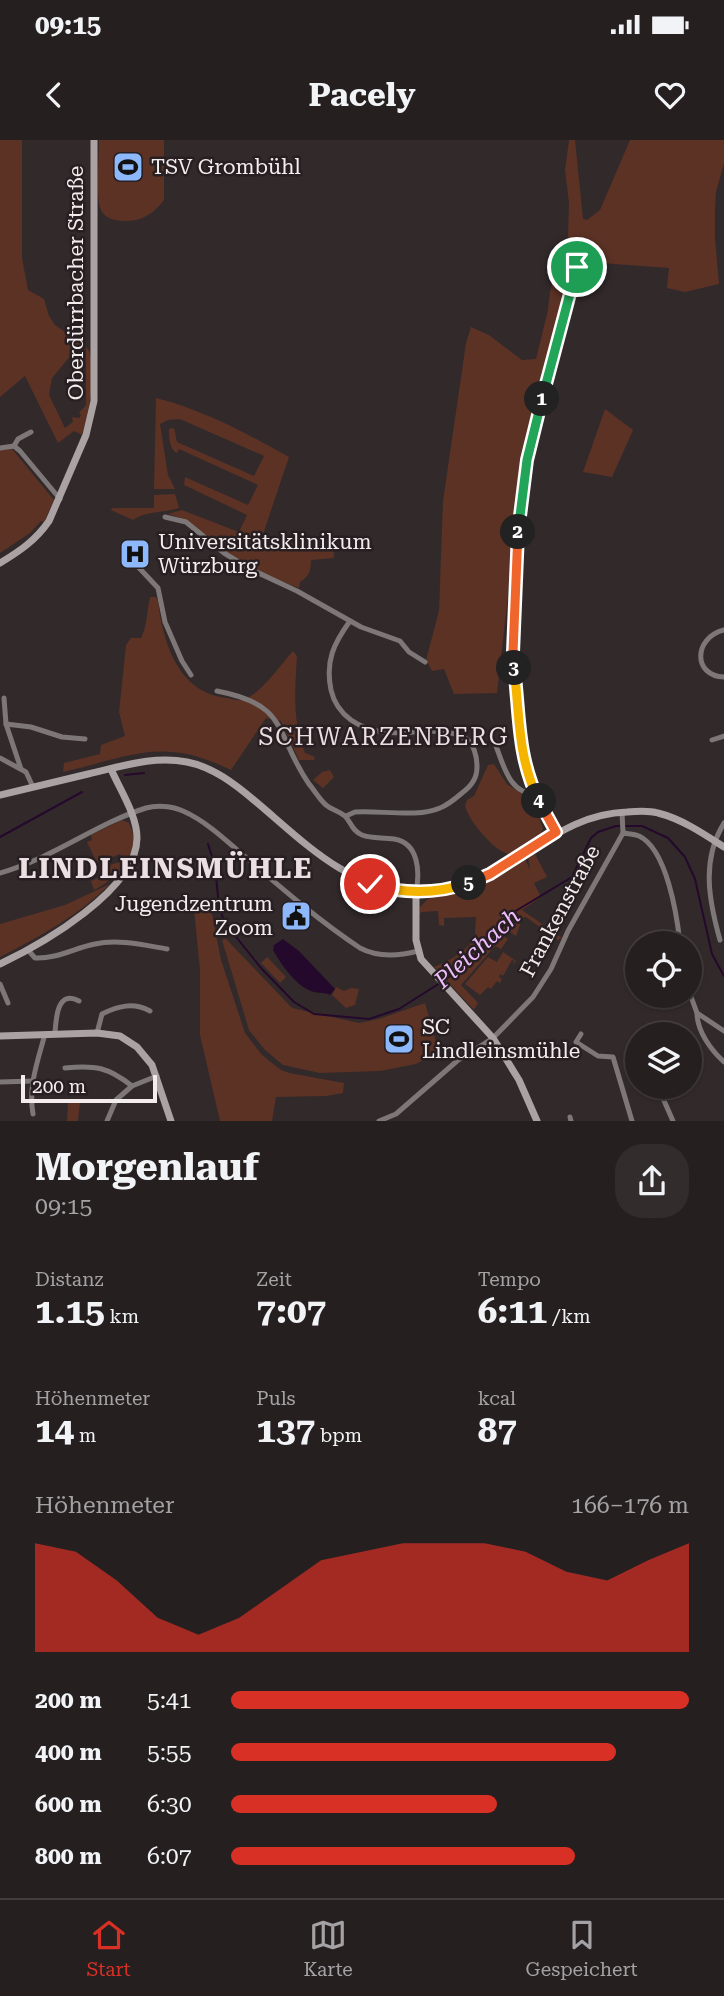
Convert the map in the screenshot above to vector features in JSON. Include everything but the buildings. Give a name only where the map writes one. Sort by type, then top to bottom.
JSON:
[{"type":"street","name":"Oberdürrbacher Straße","points":[[0,563],[39,535],[49,521],[88,429],[94,401],[94,140]]},
{"type":"street","points":[[556,832],[536,794],[520,744],[513,652],[519,517],[527,460],[577,267]]},
{"type":"street","points":[[14,446],[18,439],[32,432]]},
{"type":"street","points":[[14,446],[60,499]]},
{"type":"street","points":[[0,448],[14,446]]},
{"type":"street","points":[[165,517],[186,522],[224,553],[250,569],[288,586],[350,621],[400,641],[409,652],[425,662]]},
{"type":"street","points":[[127,555],[158,588],[167,627],[191,675]]},
{"type":"street","points":[[346,816],[355,812],[425,812],[441,808],[469,787],[476,775],[477,766],[473,748],[463,737],[439,732],[384,733],[361,727],[338,708],[329,681],[331,653],[341,632],[350,621]]},
{"type":"street","points":[[724,630],[708,637],[701,649],[706,670],[724,677]]},
{"type":"street","points":[[217,691],[252,700],[273,716],[299,769],[318,796],[331,810],[346,816],[356,832],[365,837],[405,842],[417,861],[418,951],[446,989],[493,1038],[519,1080],[537,1121]]},
{"type":"street","points":[[4,698],[6,724],[21,769]]},
{"type":"street","points":[[6,724],[31,727],[62,737],[85,739]]},
{"type":"street","points":[[712,740],[724,736]]},
{"type":"street","points":[[496,746],[514,786],[528,794],[536,794]]},
{"type":"street","points":[[0,758],[29,775],[33,787]]},
{"type":"street","points":[[0,795],[154,760],[187,762],[219,775],[240,789],[345,873],[378,886],[416,892],[448,889],[479,879],[556,832],[587,819],[622,823],[650,811],[666,815],[724,847]]},
{"type":"street","points":[[0,964],[28,950],[72,921],[119,882],[135,852],[136,831],[111,769]]},
{"type":"street","points":[[0,873],[42,858],[111,821],[155,806],[171,807],[184,811],[205,824],[290,895],[360,948],[372,953],[390,955],[418,951]]},
{"type":"street","points":[[622,823],[647,842],[659,860],[673,903],[678,931]]},
{"type":"street","name":"Frankenstraße","points":[[379,1121],[396,1114],[457,1061],[493,1038],[533,996],[546,979],[622,823]]},
{"type":"street","points":[[720,940],[709,890],[709,866],[724,823]]},
{"type":"street","points":[[28,950],[35,958],[50,958],[95,944],[121,942],[167,949]]},
{"type":"street","points":[[0,984],[8,1003]]},
{"type":"street","points":[[55,1033],[60,1004],[67,999],[79,1001]]},
{"type":"street","points":[[97,1033],[102,1014],[114,1008],[136,1006],[150,1011]]},
{"type":"street","points":[[695,1008],[700,1029],[724,1062]]},
{"type":"street","points":[[697,1013],[724,1031]]},
{"type":"street","points":[[0,1036],[97,1033],[130,1041],[145,1055],[157,1076],[171,1121]]},
{"type":"street","points":[[33,1114],[33,1081],[45,1034]]},
{"type":"street","points":[[570,1050],[581,1034]]},
{"type":"street","points":[[576,1042],[598,1056],[613,1057],[632,1121]]},
{"type":"street","points":[[65,1068],[92,1066],[108,1070],[132,1086]]},
{"type":"street","points":[[107,1121],[116,1100],[132,1086],[157,1076]]},
{"type":"street","points":[[0,1082],[33,1081]]},
{"type":"street","points":[[663,1099],[673,1121]]},
{"type":"shaded area","points":[[0,140],[22,140],[22,258],[28,290],[44,299],[55,325],[81,343],[52,378],[49,395],[65,428],[73,422],[72,417],[79,418],[79,413],[86,405],[86,347],[92,363],[92,388],[82,435],[74,431],[58,443],[25,376],[0,397]]},
{"type":"shaded area","name":"TSV Grombühl","points":[[99,140],[164,140],[164,200],[153,212],[143,218],[127,221],[114,220],[104,214],[98,193]]},
{"type":"shaded area","points":[[569,140],[575,140],[583,219],[587,220],[600,210],[630,140],[724,140],[724,163],[716,192],[715,208],[719,284],[685,292],[667,288],[669,268],[574,261],[519,499],[497,693],[454,694],[444,669],[432,671],[426,660],[439,611],[443,501],[466,343],[471,327],[489,335],[522,360],[536,359],[550,291],[568,236],[569,203],[565,170]]},
{"type":"shaded area","points":[[156,398],[208,416],[289,457],[259,546],[333,539],[334,558],[311,560],[309,573],[300,582],[299,588],[235,559],[186,521],[168,514],[182,510],[239,532],[247,515],[184,485],[185,477],[248,505],[258,485],[179,449],[177,453],[171,446],[169,429],[174,428],[177,442],[254,476],[264,456],[180,419],[168,420],[160,424],[168,475],[175,489],[154,489]]},
{"type":"shaded area","points":[[605,409],[633,430],[612,477],[583,472]]},
{"type":"shaded area","points":[[12,449],[54,500],[44,522],[41,521],[30,533],[0,553],[0,450]]},
{"type":"shaded area","points":[[175,494],[179,508],[143,515],[133,520],[111,510],[154,508],[154,495]]},
{"type":"shaded area","points":[[150,597],[156,597],[158,601],[164,634],[176,664],[197,687],[210,694],[239,700],[250,697],[293,651],[297,656],[295,705],[298,729],[305,753],[315,757],[314,760],[299,760],[281,721],[266,718],[231,770],[207,760],[166,751],[128,755],[63,772],[64,763],[100,754],[101,745],[125,736],[119,712],[126,645],[131,638],[141,638],[143,634]]},
{"type":"shaded area","points":[[494,764],[507,784],[533,801],[543,829],[508,854],[482,834],[465,805],[467,800],[474,796],[488,765]]},
{"type":"shaded area","points":[[330,770],[334,777],[323,788],[313,780],[322,772]]},
{"type":"shaded area","points":[[122,820],[129,823],[133,834],[131,854],[112,879],[94,890],[91,881],[100,877],[100,868],[123,861],[120,854],[97,863],[87,842],[92,840],[91,835]]},
{"type":"shaded area","points":[[535,854],[547,877],[534,883],[541,897],[522,910],[562,938],[558,940],[526,917],[513,920],[514,923],[521,922],[516,936],[508,931],[504,937],[508,939],[501,949],[495,946],[461,985],[478,1003],[474,1010],[434,967],[458,954],[473,941],[477,936],[476,917],[444,918],[444,926],[439,925],[438,911],[421,912],[419,916],[420,907],[428,899],[474,889],[525,859],[530,870],[528,857]]},
{"type":"shaded area","points":[[110,884],[72,915],[0,957],[0,924],[65,905]]},
{"type":"shaded area","points":[[194,909],[211,909],[221,960],[245,1033],[262,1055],[289,1073],[344,1083],[343,1093],[276,1097],[272,1121],[220,1121],[200,1035],[200,970]]},
{"type":"shaded area","points":[[226,939],[292,1008],[359,1023],[425,1003],[439,1052],[416,1064],[380,1071],[320,1073],[283,1065],[265,1050],[249,1030],[222,940]]},
{"type":"shaded area","points":[[283,939],[299,951],[335,989],[330,995],[308,990],[290,975],[273,950],[274,945]]},
{"type":"shaded area","points":[[503,952],[516,961],[513,965],[512,960],[503,976],[500,974],[500,983],[497,981],[491,989],[488,987],[480,995],[465,984],[488,957],[497,962]]},
{"type":"shaded area","points":[[267,957],[286,977],[280,983],[261,963]]},
{"type":"shaded area","points":[[336,987],[344,991],[359,989],[355,1005],[346,1008],[332,995]]},
{"type":"shaded area","points":[[68,1100],[80,1101],[78,1121],[67,1121]]},
{"type":"waterway","name":"Pleichach","points":[[125,775],[144,773]]},
{"type":"waterway","name":"Pleichach","points":[[0,837],[82,792]]},
{"type":"waterway","name":"Pleichach","points":[[445,980],[473,958],[487,939],[501,929],[514,912],[572,877],[591,838],[598,832],[616,826],[642,826],[668,838],[685,857],[695,879],[712,954],[724,976]]},
{"type":"waterway","name":"Pleichach","points":[[208,844],[215,866],[219,907],[225,923],[261,968],[294,1002],[314,1014],[369,1019],[399,1009],[440,983]]},
{"type":"place","name":"TSV Grombühl","points":[[128,167]]},
{"type":"place","name":"Universitätsklinikum Würzburg","points":[[135,554]]},
{"type":"place","name":"Jugendzentrum Zoom","points":[[296,916]]},
{"type":"place","name":"SC Lindleinsmühle","points":[[399,1039]]},
{"type":"district","name":"SCHWARZENBERG","points":[[384,737]]},
{"type":"district","name":"LINDLEINSMÜHLE","points":[[166,868]]},
{"type":"route","points":[[370,884],[416,892],[448,889],[490,874],[556,832],[536,794],[520,744],[513,652],[514,618],[519,517],[527,460],[577,267]]}]
